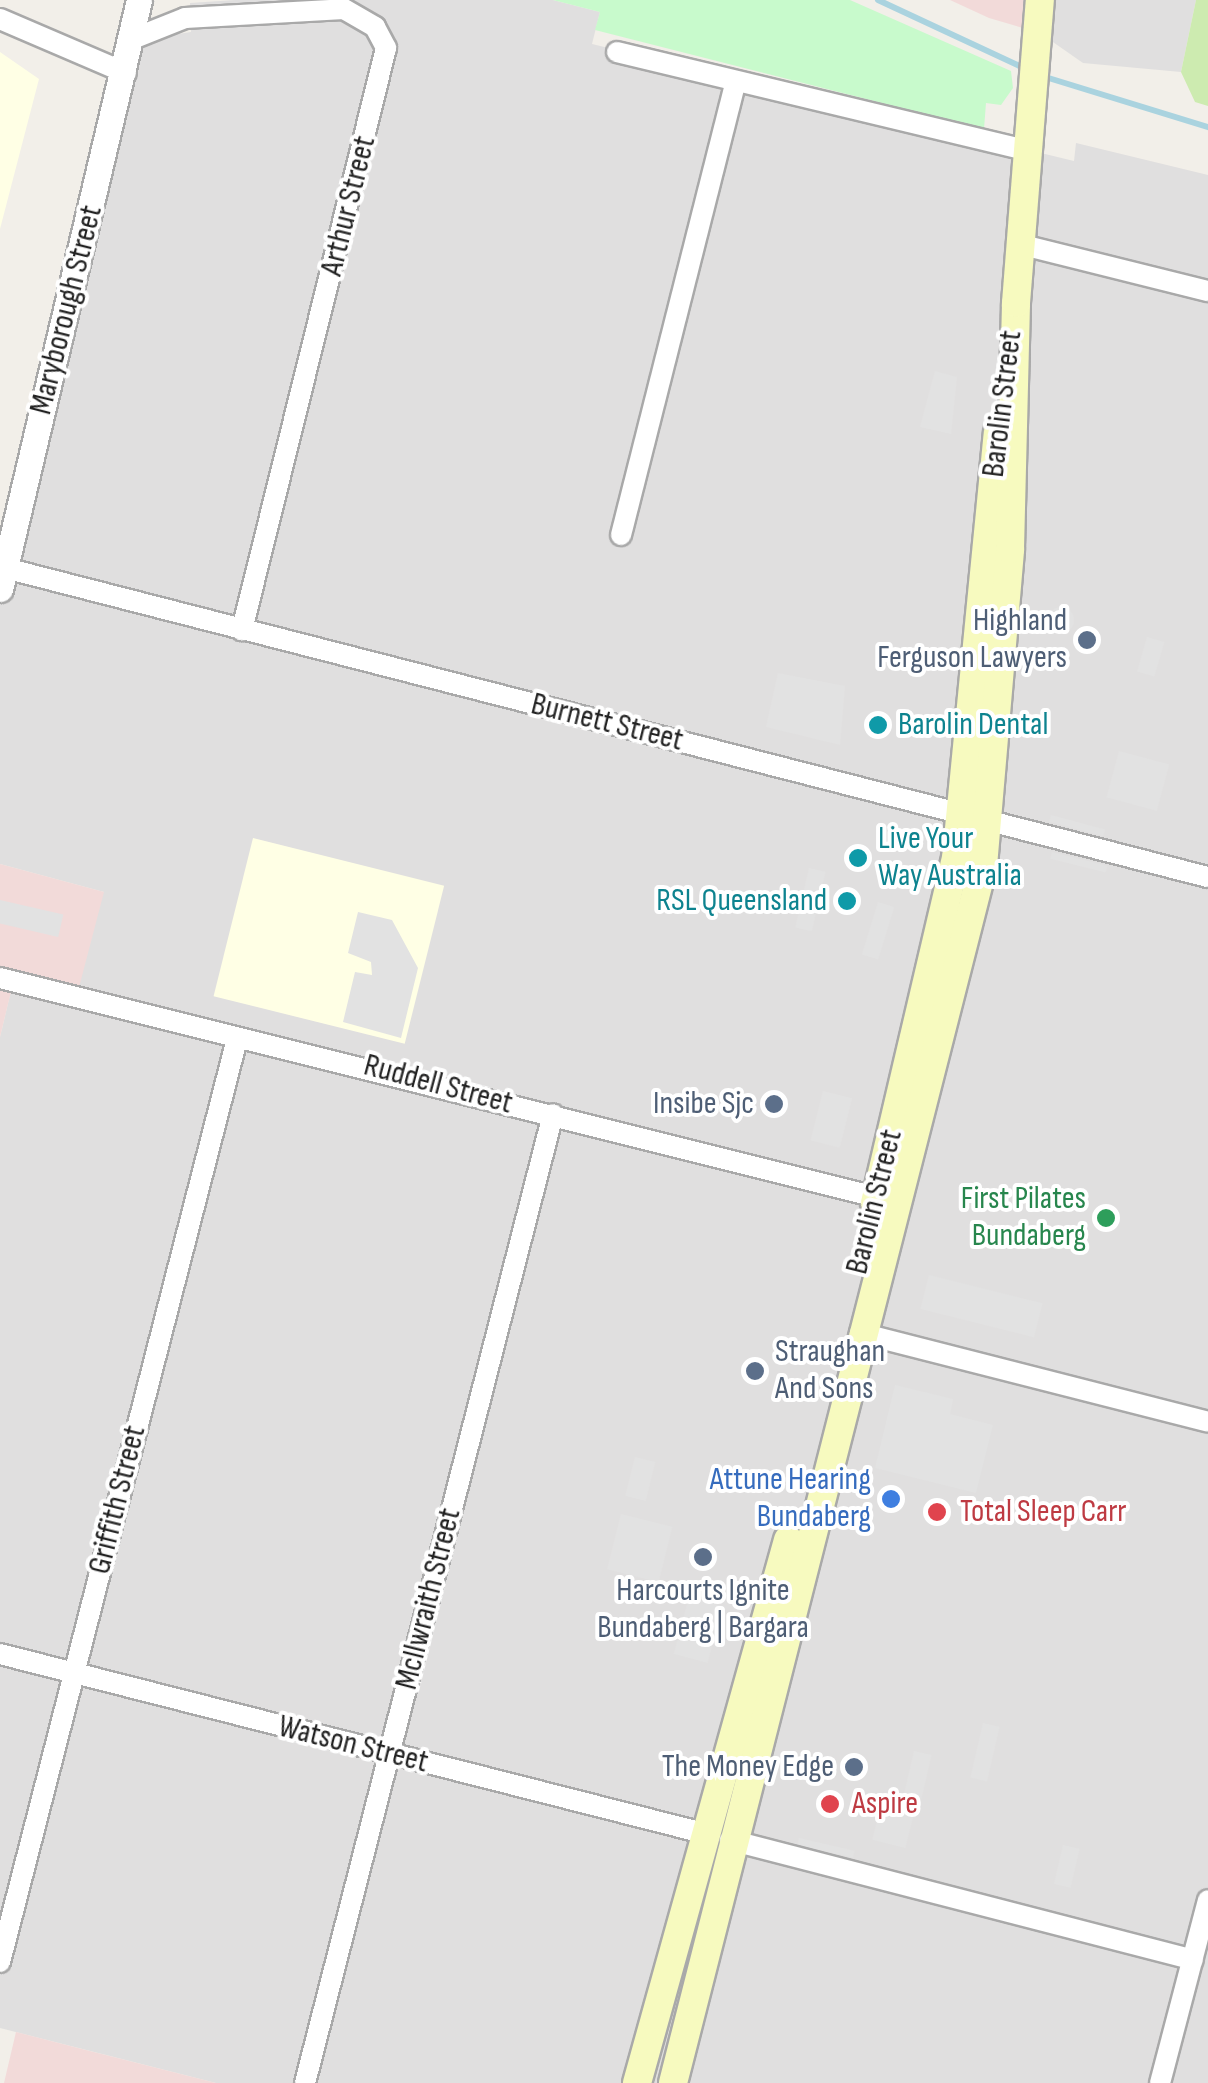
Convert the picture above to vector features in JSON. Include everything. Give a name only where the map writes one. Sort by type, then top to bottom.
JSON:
[{"type":"main road","name":"Barolin Street","points":[[637,2083],[719,1837],[946,1018],[976,818],[1040,0]]},
{"type":"main road","name":"Barolin Street","points":[[673,2083],[719,1837],[876,1197],[976,818]]},
{"type":"street","name":"Maryborough Street","points":[[3,579],[135,35],[139,0]]},
{"type":"street","name":"Maryborough Street","points":[[135,35],[149,0]]},
{"type":"street","name":"Arthur Street","points":[[135,35],[185,18],[344,9],[376,27],[386,48],[242,630]]},
{"type":"street","points":[[0,19],[126,73]]},
{"type":"street","points":[[617,52],[1028,151]]},
{"type":"street","points":[[621,534],[736,82]]},
{"type":"street","points":[[1019,244],[1208,291]]},
{"type":"street","name":"Burnett Street","points":[[3,579],[242,630],[1208,877]]},
{"type":"street","name":"Ruddell Street","points":[[0,978],[236,1039],[256,1038],[876,1197]]},
{"type":"street","name":"Griffith Street","points":[[0,1962],[236,1039]]},
{"type":"street","name":"McIlwraith Street","points":[[305,2083],[553,1114]]},
{"type":"street","points":[[860,1333],[1208,1422]]},
{"type":"street","name":"Watson Street","points":[[0,1654],[1193,1960]]},
{"type":"street","points":[[1160,2083],[1208,1900]]},
{"type":"shaded area","points":[[553,0],[600,12],[592,44],[1074,161],[1076,143],[1208,175],[1208,2083],[216,2083],[0,2028],[0,1037],[14,978],[104,892],[0,864],[0,600],[137,40],[191,32],[190,3]]},
{"type":"shaded area","points":[[950,0],[1042,0],[1040,33],[989,18]]},
{"type":"shaded area","points":[[1042,0],[1196,0],[1181,72],[1083,63],[1040,33]]},
{"type":"shaded area","points":[[0,52],[39,79],[0,229]]},
{"type":"shaded area","points":[[935,371],[957,377],[951,434],[920,427]]},
{"type":"shaded area","points":[[1061,607],[1070,611],[1074,620],[1070,629],[1061,633],[1052,629],[1048,620],[1052,611]]},
{"type":"shaded area","points":[[1147,637],[1164,642],[1154,677],[1137,672]]},
{"type":"shaded area","points":[[778,673],[845,686],[840,745],[766,727]]},
{"type":"shaded area","points":[[1119,751],[1169,764],[1157,811],[1107,797]]},
{"type":"shaded area","points":[[1051,815],[1105,829],[1103,836],[1049,822]]},
{"type":"shaded area","points":[[253,838],[444,886],[405,1044],[214,996]]},
{"type":"shaded area","points":[[1052,852],[1107,866],[1106,873],[1050,859]]},
{"type":"shaded area","points":[[0,864],[104,892],[77,995],[14,979],[0,1037]]},
{"type":"shaded area","points":[[809,868],[826,872],[812,931],[795,927]]},
{"type":"shaded area","points":[[0,900],[63,915],[58,937],[0,924]]},
{"type":"shaded area","points":[[878,902],[894,907],[878,960],[862,955]]},
{"type":"shaded area","points":[[358,912],[392,920],[418,968],[401,1038],[343,1022],[355,972],[372,975],[371,962],[348,953]]},
{"type":"shaded area","points":[[823,1091],[852,1098],[840,1148],[811,1140]]},
{"type":"shaded area","points":[[929,1275],[1043,1303],[1034,1337],[921,1309]]},
{"type":"shaded area","points":[[895,1385],[953,1399],[950,1414],[993,1425],[976,1493],[875,1468]]},
{"type":"shaded area","points":[[635,1457],[655,1462],[646,1501],[625,1496]]},
{"type":"shaded area","points":[[621,1514],[672,1527],[659,1582],[607,1569]]},
{"type":"shaded area","points":[[689,1597],[723,1606],[708,1663],[674,1654]]},
{"type":"shaded area","points":[[983,1723],[1000,1727],[987,1781],[970,1778]]},
{"type":"shaded area","points":[[914,1751],[932,1755],[921,1800],[904,1796]]},
{"type":"shaded area","points":[[883,1797],[916,1805],[905,1848],[872,1840]]},
{"type":"shaded area","points":[[799,1838],[855,1851],[853,1858],[797,1845]]},
{"type":"shaded area","points":[[1063,1845],[1080,1849],[1071,1888],[1054,1884]]},
{"type":"shaded area","points":[[16,2032],[78,2048],[216,2083],[4,2083]]},
{"type":"green space","points":[[553,0],[850,0],[1011,71],[1013,88],[1001,105],[986,103],[984,129],[595,30],[600,12]]},
{"type":"green space","points":[[1196,0],[1208,0],[1208,106],[1195,102],[1181,72]]},
{"type":"waterway","points":[[878,0],[1026,69]]},
{"type":"waterway","points":[[1042,76],[1208,127]]},
{"type":"place","name":"Highland Ferguson Lawyers","points":[[1087,640]]},
{"type":"place","name":"Barolin Dental","points":[[878,725]]},
{"type":"place","name":"Live Your Way Australia","points":[[858,858]]},
{"type":"place","name":"RSL Queensland","points":[[847,901]]},
{"type":"place","name":"Insibe Sjc","points":[[774,1104]]},
{"type":"place","name":"First Pilates Bundaberg","points":[[1106,1218]]},
{"type":"place","name":"Straughan And Sons","points":[[755,1371]]},
{"type":"place","name":"Attune Hearing Bundaberg","points":[[891,1499]]},
{"type":"place","name":"Total Sleep Carr","points":[[937,1512]]},
{"type":"place","name":"Harcourts Ignite Bundaberg | Bargara","points":[[703,1557]]},
{"type":"place","name":"The Money Edge","points":[[854,1767]]},
{"type":"place","name":"Aspire","points":[[830,1804]]}]
